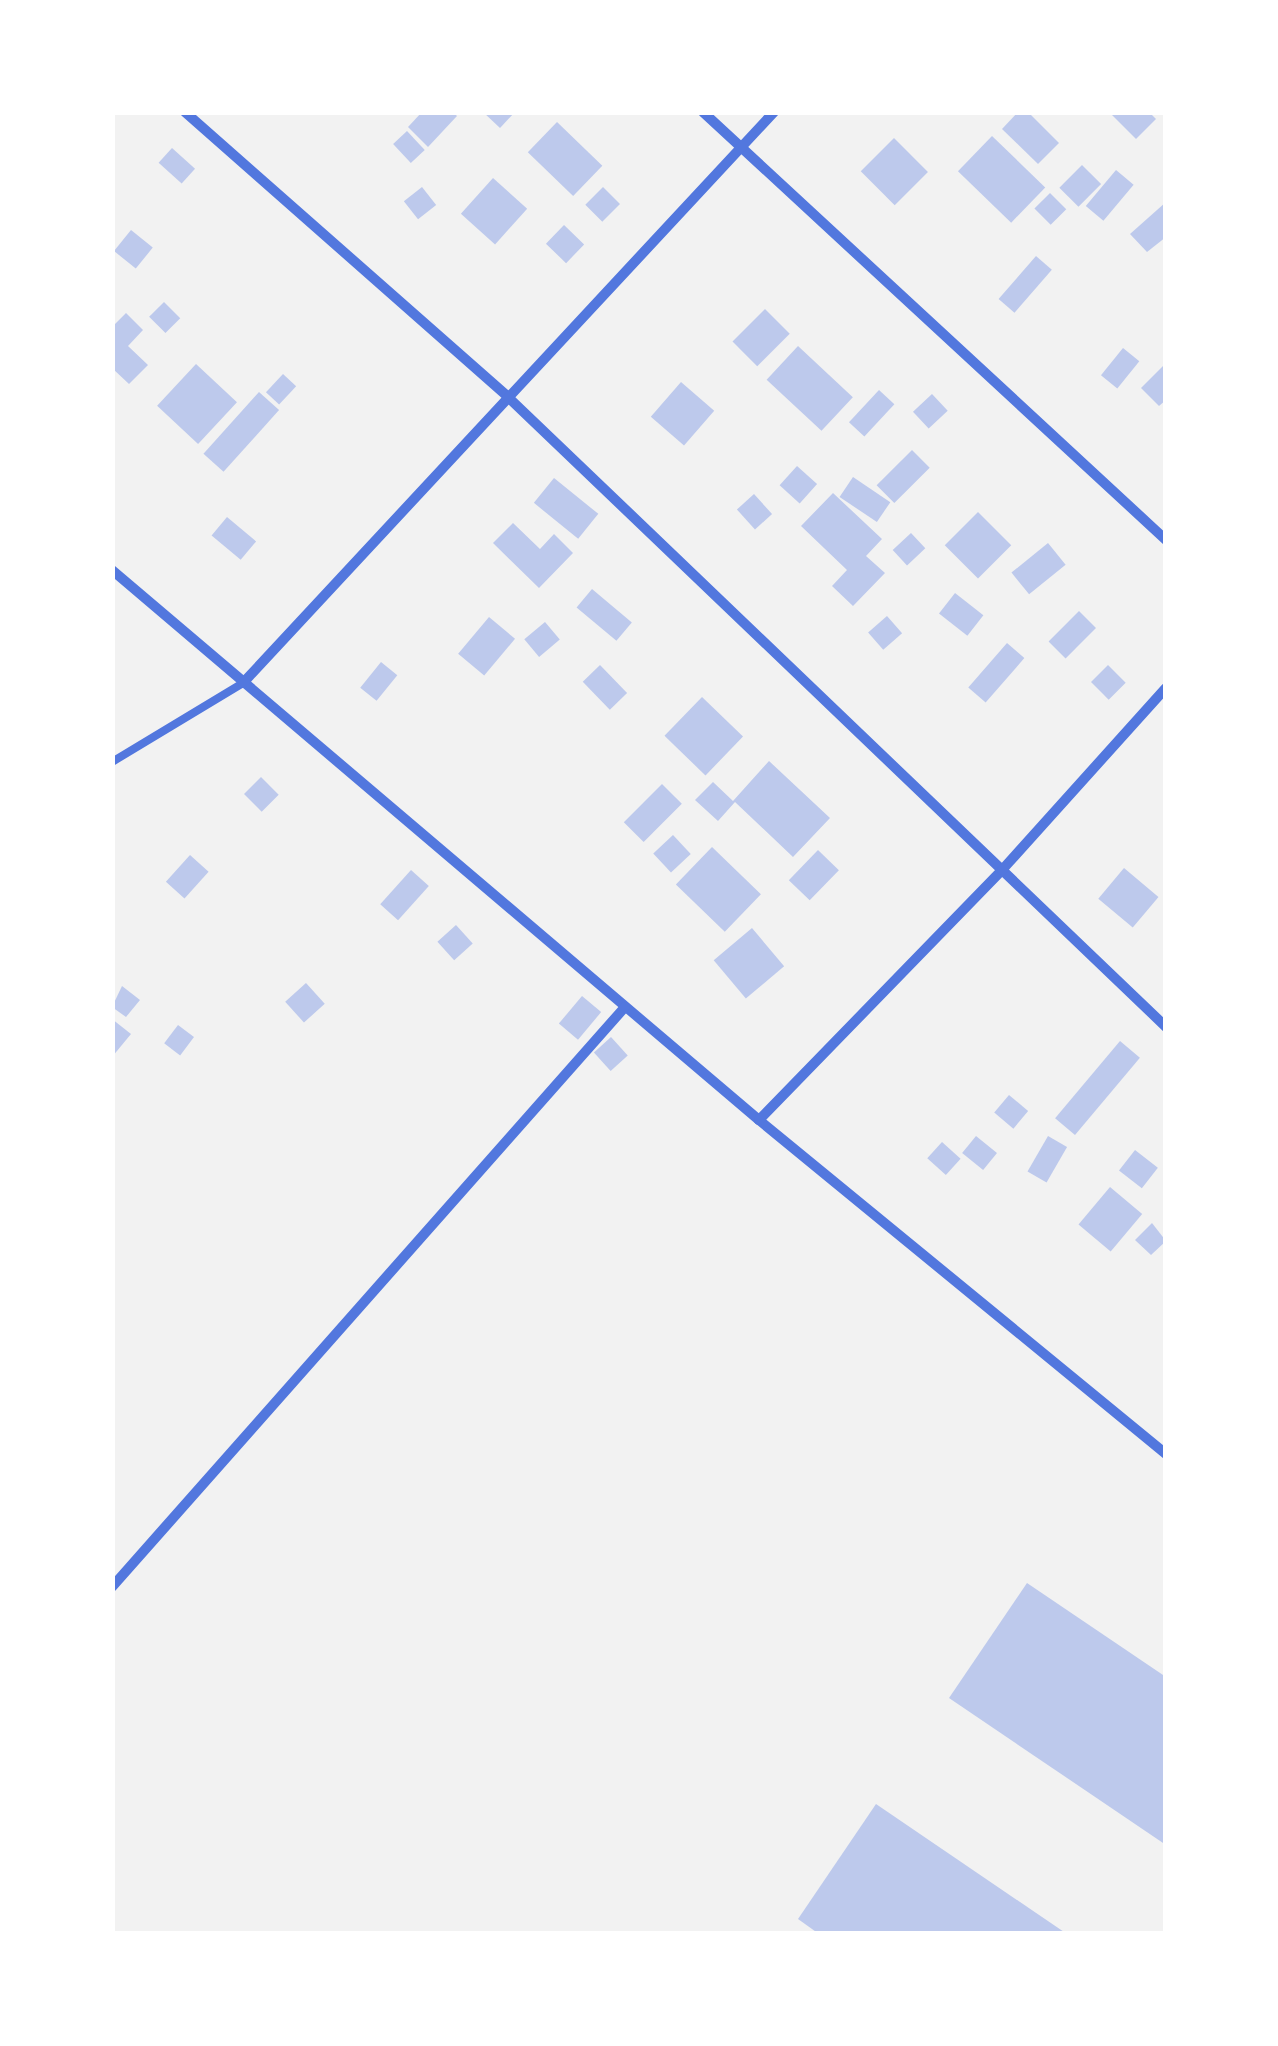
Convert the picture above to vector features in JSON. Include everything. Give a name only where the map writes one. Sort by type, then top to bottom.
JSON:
[{"type":"street","points":[[185,112],[509,398],[1166,1027]]},
{"type":"street","points":[[703,112],[1166,540]]},
{"type":"street","points":[[243,684],[774,112]]},
{"type":"street","points":[[112,570],[759,1120],[1166,1454]]},
{"type":"street","points":[[759,1120],[1002,870],[1166,688]]},
{"type":"street","points":[[112,1587],[625,1007]]},
{"type":"lane","points":[[112,762],[243,684]]},
{"type":"building","points":[[422,112],[453,112],[457,116],[428,147],[408,127]]},
{"type":"building","points":[[483,112],[515,112],[500,128]]},
{"type":"building","points":[[1018,112],[1028,112],[1059,143],[1038,164],[1002,129]]},
{"type":"building","points":[[1109,112],[1149,112],[1156,119],[1136,139]]},
{"type":"building","points":[[557,122],[602,166],[573,196],[528,152]]},
{"type":"building","points":[[407,131],[425,150],[411,163],[393,144]]},
{"type":"building","points":[[992,136],[1045,187],[1011,223],[958,171]]},
{"type":"building","points":[[894,138],[928,172],[895,205],[861,171]]},
{"type":"building","points":[[172,148],[195,169],[182,184],[159,163]]},
{"type":"building","points":[[1082,165],[1101,184],[1078,207],[1059,188]]},
{"type":"building","points":[[1116,170],[1134,185],[1103,221],[1086,206]]},
{"type":"building","points":[[493,178],[527,209],[495,244],[461,214]]},
{"type":"building","points":[[422,187],[436,205],[418,219],[404,201]]},
{"type":"building","points":[[603,187],[620,204],[602,222],[585,205]]},
{"type":"building","points":[[1050,193],[1066,209],[1051,225],[1034,209]]},
{"type":"building","points":[[1166,202],[1166,237],[1147,252],[1130,234]]},
{"type":"building","points":[[564,225],[584,244],[566,263],[546,244]]},
{"type":"building","points":[[131,230],[153,248],[136,269],[114,251]]},
{"type":"building","points":[[1036,256],[1052,270],[1014,313],[999,299]]},
{"type":"building","points":[[164,302],[180,318],[165,333],[149,317]]},
{"type":"building","points":[[765,309],[790,334],[757,366],[732,342]]},
{"type":"building","points":[[126,313],[143,330],[128,346],[148,365],[129,384],[112,368],[112,327]]},
{"type":"building","points":[[798,346],[853,397],[821,431],[767,380]]},
{"type":"building","points":[[1123,348],[1139,361],[1117,388],[1101,375]]},
{"type":"building","points":[[1166,363],[1166,400],[1159,406],[1141,388]]},
{"type":"building","points":[[196,364],[237,402],[198,444],[157,406]]},
{"type":"building","points":[[283,374],[296,386],[279,405],[266,392]]},
{"type":"building","points":[[681,382],[714,411],[684,446],[651,417]]},
{"type":"building","points":[[879,390],[894,404],[864,437],[849,422]]},
{"type":"building","points":[[259,392],[279,410],[224,472],[203,454]]},
{"type":"building","points":[[932,394],[948,411],[929,429],[913,412]]},
{"type":"building","points":[[912,450],[930,468],[894,503],[877,485]]},
{"type":"building","points":[[797,466],[817,484],[800,503],[780,485]]},
{"type":"building","points":[[853,477],[890,502],[877,522],[840,497]]},
{"type":"building","points":[[554,478],[598,514],[578,539],[534,503]]},
{"type":"building","points":[[833,493],[882,539],[866,556],[885,573],[853,606],[832,586],[847,570],[801,526]]},
{"type":"building","points":[[754,494],[772,514],[755,529],[737,509]]},
{"type":"building","points":[[978,512],[1011,545],[978,578],[945,545]]},
{"type":"building","points":[[227,517],[256,541],[241,560],[212,535]]},
{"type":"building","points":[[513,523],[540,549],[554,534],[573,553],[539,588],[493,543]]},
{"type":"building","points":[[911,533],[925,548],[907,565],[893,550]]},
{"type":"building","points":[[1048,543],[1066,565],[1029,594],[1011,573]]},
{"type":"building","points":[[592,589],[632,622],[616,641],[577,607]]},
{"type":"building","points":[[955,593],[983,615],[967,636],[939,613]]},
{"type":"building","points":[[1079,611],[1096,628],[1066,658],[1049,641]]},
{"type":"building","points":[[887,616],[902,633],[883,650],[868,632]]},
{"type":"building","points":[[489,617],[515,639],[484,676],[458,654]]},
{"type":"building","points":[[545,622],[560,640],[539,657],[524,639]]},
{"type":"building","points":[[1007,643],[1024,658],[986,703],[968,688]]},
{"type":"building","points":[[381,662],[397,675],[377,701],[360,688]]},
{"type":"building","points":[[600,665],[627,693],[610,710],[583,682]]},
{"type":"building","points":[[1108,665],[1126,683],[1109,700],[1091,682]]},
{"type":"building","points":[[702,697],[743,737],[705,775],[664,736]]},
{"type":"building","points":[[769,761],[830,818],[793,857],[735,802],[718,821],[695,800],[713,782],[733,801]]},
{"type":"building","points":[[261,777],[279,795],[262,812],[244,794]]},
{"type":"building","points":[[662,784],[682,804],[644,842],[624,822]]},
{"type":"building","points":[[673,835],[691,854],[671,872],[653,853]]},
{"type":"building","points":[[712,847],[761,894],[725,932],[676,884]]},
{"type":"building","points":[[818,850],[839,870],[810,900],[789,880]]},
{"type":"building","points":[[190,855],[209,872],[184,898],[166,882]]},
{"type":"building","points":[[1124,868],[1158,897],[1133,928],[1098,899]]},
{"type":"building","points":[[411,870],[429,886],[398,920],[380,904]]},
{"type":"building","points":[[456,925],[473,944],[454,960],[437,942]]},
{"type":"building","points":[[752,928],[784,966],[746,998],[714,960]]},
{"type":"building","points":[[306,983],[325,1004],[304,1023],[285,1002]]},
{"type":"building","points":[[122,986],[140,1000],[126,1017],[112,1007]]},
{"type":"building","points":[[582,996],[601,1012],[578,1040],[559,1024]]},
{"type":"building","points":[[112,1019],[131,1034],[112,1057]]},
{"type":"building","points":[[178,1025],[194,1037],[180,1055],[164,1043]]},
{"type":"building","points":[[611,1037],[628,1056],[611,1071],[594,1052]]},
{"type":"building","points":[[1120,1041],[1140,1058],[1075,1135],[1055,1118]]},
{"type":"building","points":[[1009,1095],[1028,1111],[1013,1129],[994,1113]]},
{"type":"building","points":[[976,1136],[997,1153],[983,1170],[962,1153]]},
{"type":"building","points":[[1048,1136],[1067,1147],[1047,1183],[1028,1172]]},
{"type":"building","points":[[942,1142],[961,1159],[946,1175],[927,1158]]},
{"type":"building","points":[[1135,1150],[1158,1168],[1142,1188],[1119,1170]]},
{"type":"building","points":[[1110,1187],[1142,1214],[1111,1252],[1079,1225]]},
{"type":"building","points":[[1152,1223],[1166,1241],[1151,1255],[1135,1240]]},
{"type":"building","points":[[1027,1583],[1166,1677],[1166,1845],[949,1698]]},
{"type":"building","points":[[876,1804],[1067,1934],[819,1934],[798,1919]]}]
